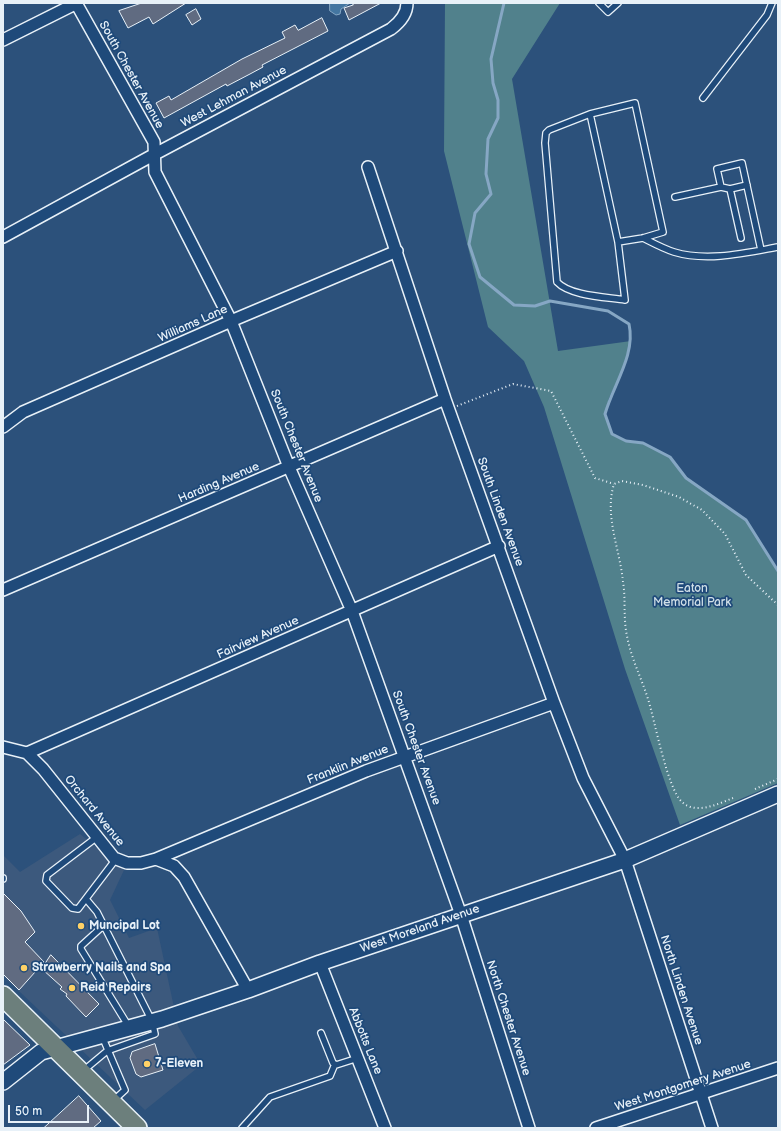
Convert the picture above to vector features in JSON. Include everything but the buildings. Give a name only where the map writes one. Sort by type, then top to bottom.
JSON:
[{"type":"highway","points":[[3,996],[137,1128]]},
{"type":"street","points":[[3,40],[76,3]]},
{"type":"street","name":"South Chester Avenue","points":[[76,3],[154,142],[155,172],[231,321],[289,467],[352,611],[406,756],[461,915]]},
{"type":"street","name":"West Lehman Avenue","points":[[3,237],[155,154],[398,25],[407,3]]},
{"type":"street","name":"South Linden Avenue","points":[[368,167],[447,404],[554,703],[583,778],[625,860]]},
{"type":"street","name":"Williams Lane","points":[[3,427],[23,412],[231,321],[397,251]]},
{"type":"street","name":"Harding Avenue","points":[[3,590],[289,467],[447,404]]},
{"type":"street","name":"Fairview Avenue","points":[[27,753],[499,546]]},
{"type":"street","name":"Franklin Avenue","points":[[156,859],[406,756],[554,703]]},
{"type":"street","points":[[3,747],[27,753]]},
{"type":"street","name":"Orchard Avenue","points":[[27,753],[43,769],[116,859],[127,863],[141,863],[156,859]]},
{"type":"street","name":"West Moreland Avenue","points":[[3,1082],[41,1052],[130,1028],[248,990],[320,963],[625,860],[778,794]]},
{"type":"street","points":[[156,859],[174,866],[184,877],[248,990]]},
{"type":"street","name":"North Linden Avenue","points":[[625,860],[712,1128]]},
{"type":"street","name":"North Chester Avenue","points":[[461,915],[529,1128]]},
{"type":"street","name":"Abbotts Lane","points":[[320,963],[385,1128]]},
{"type":"street","name":"West Montgomery Avenue","points":[[596,1128],[778,1068]]},
{"type":"lane","points":[[599,3],[608,12],[618,3]]},
{"type":"lane","points":[[703,98],[767,15],[772,3]]},
{"type":"lane","points":[[590,114],[618,242],[625,300],[574,292],[561,286],[557,282],[545,143],[546,133],[590,114],[635,104],[663,232],[644,238],[618,242]]},
{"type":"lane","points":[[721,187],[716,169],[742,163],[761,250]]},
{"type":"lane","points":[[675,197],[721,187],[730,189],[747,185]]},
{"type":"lane","points":[[730,189],[741,238]]},
{"type":"lane","points":[[644,238],[674,252],[696,256],[733,255],[778,247]]},
{"type":"lane","points":[[97,837],[48,875],[46,881],[75,909],[78,909],[116,859]]},
{"type":"lane","points":[[82,1073],[106,1051],[155,1034],[152,1021],[104,925],[97,912],[86,899]]},
{"type":"lane","points":[[104,925],[81,946],[81,949],[130,1028]]},
{"type":"lane","points":[[242,1128],[270,1097],[330,1076],[334,1064],[321,1033]]},
{"type":"lane","points":[[101,1036],[106,1051],[126,1090],[111,1102]]},
{"type":"lane","points":[[334,1064],[358,1058]]},
{"type":"path","points":[[447,404],[513,384],[552,392],[595,478],[614,484],[622,481],[643,485],[679,497],[702,510],[725,534],[746,575],[778,605]]},
{"type":"path","points":[[614,484],[611,496],[611,523],[624,583],[626,635],[632,660],[648,698],[672,784],[683,803],[692,807],[711,807],[734,798]]},
{"type":"path","points":[[753,790],[778,779]]},
{"type":"shaded area","points":[[330,3],[350,3],[341,9],[340,14],[336,15],[330,11]]},
{"type":"shaded area","points":[[80,834],[124,870],[110,900],[129,938],[157,928],[178,1026],[201,1065],[145,1110],[3,976],[3,855],[20,872]]},
{"type":"green space","name":"Eaton Memorial Park","points":[[445,3],[560,3],[512,79],[558,351],[631,341],[622,371],[609,398],[605,414],[612,434],[626,441],[643,443],[670,457],[686,478],[746,520],[778,571],[778,783],[680,825],[625,669],[544,407],[524,361],[488,327],[444,151]]},
{"type":"waterway","points":[[504,3],[491,59],[493,83],[498,100],[498,118],[488,139],[486,174],[491,194],[475,213],[469,244],[480,277],[514,305],[535,306],[550,301],[608,311],[629,324],[630,336],[627,358],[605,414],[612,434],[626,441],[643,443],[670,457],[686,478],[746,520],[778,571]]},
{"type":"place","name":"Muncipal Lot","points":[[81,926]]},
{"type":"place","name":"Strawberry Nails and Spa","points":[[24,968]]},
{"type":"place","name":"Reid Repairs","points":[[72,988]]},
{"type":"place","name":"7-Eleven","points":[[147,1064]]}]
